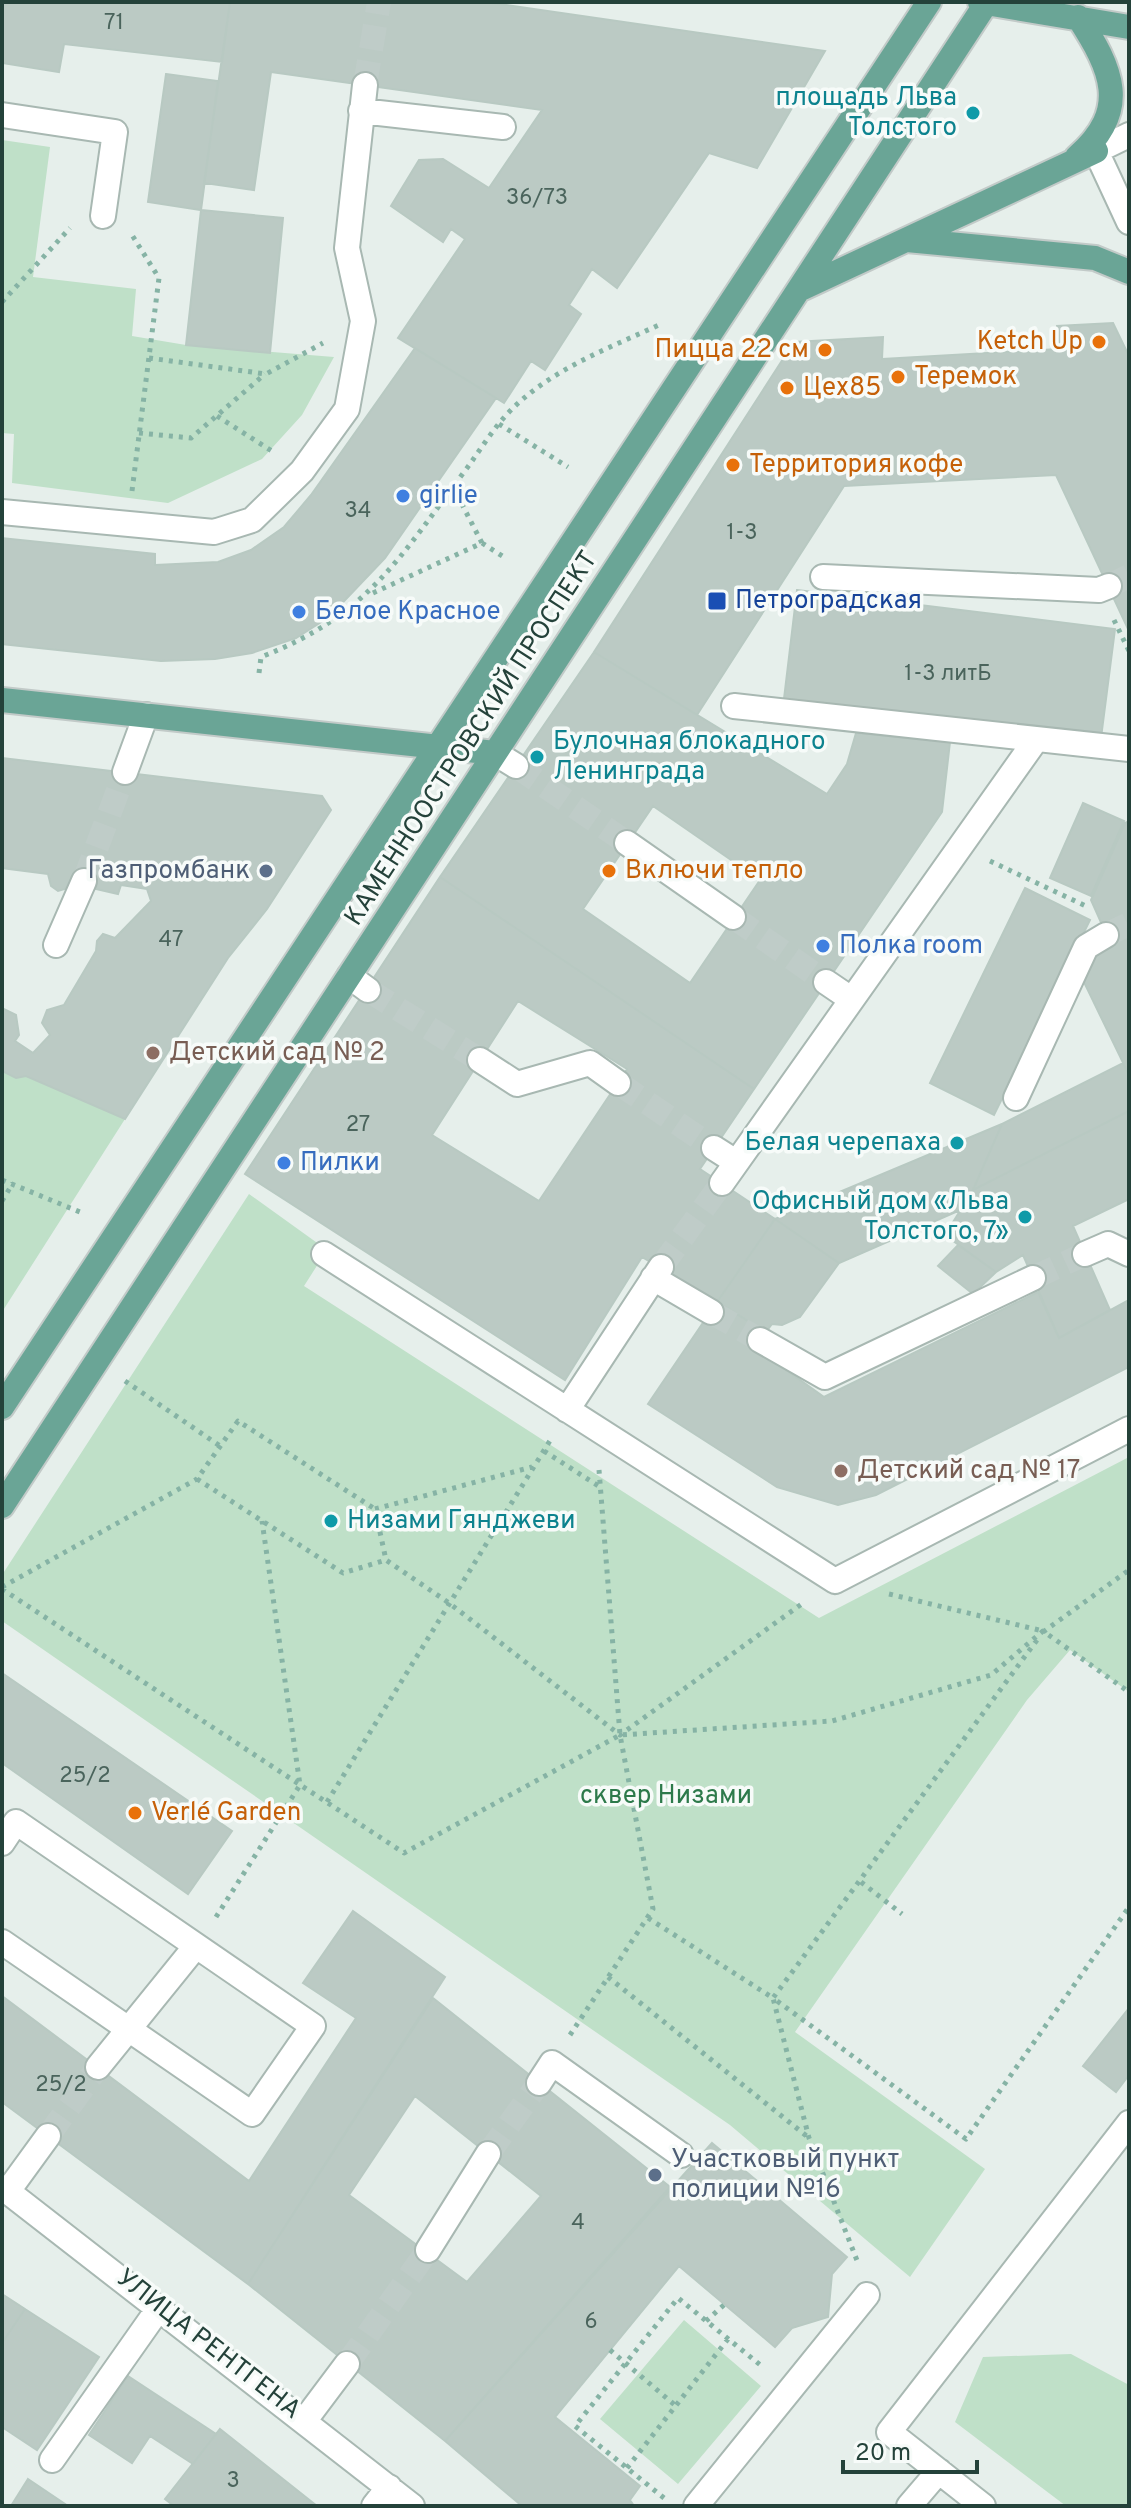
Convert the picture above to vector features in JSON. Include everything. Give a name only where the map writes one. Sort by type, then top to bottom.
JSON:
[{"type":"main road","name":"КАМЕННООСТРОВСКИЙ ПРОСПЕКТ","points":[[2,1407],[435,746],[929,2]]},
{"type":"main road","name":"КАМЕННООСТРОВСКИЙ ПРОСПЕКТ","points":[[2,1506],[358,983],[495,753],[801,289],[985,2]]},
{"type":"main road","points":[[985,2],[1129,27]]},
{"type":"main road","points":[[1070,163],[1089,146],[1108,118],[1115,93],[1109,71],[1078,17]]},
{"type":"main road","points":[[801,289],[1096,151]]},
{"type":"main road","points":[[905,240],[1095,258],[1129,272]]},
{"type":"main road","points":[[2,700],[495,753]]},
{"type":"street","points":[[2,512],[214,532],[252,520],[302,471],[347,409],[363,321],[347,248],[365,85]]},
{"type":"street","points":[[361,111],[503,127]]},
{"type":"street","points":[[2,115],[115,132],[103,216]]},
{"type":"street","points":[[1129,135],[1096,151],[1129,222]]},
{"type":"street","points":[[823,577],[1099,590],[1109,586]]},
{"type":"street","points":[[734,706],[1129,749]]},
{"type":"street","points":[[125,772],[146,715]]},
{"type":"street","points":[[722,1183],[1035,741]]},
{"type":"street","points":[[495,753],[516,766]]},
{"type":"street","points":[[627,843],[733,917]]},
{"type":"street","points":[[56,945],[84,881]]},
{"type":"street","points":[[1016,1098],[1086,947],[1103,937]]},
{"type":"street","points":[[826,982],[851,999]]},
{"type":"street","points":[[480,1060],[517,1084],[590,1063],[618,1083]]},
{"type":"street","points":[[714,1148],[736,1162]]},
{"type":"street","points":[[1085,1254],[1108,1244],[1129,1254]]},
{"type":"street","points":[[324,1254],[835,1581],[1129,1429]]},
{"type":"street","points":[[567,1410],[657,1272],[711,1312]]},
{"type":"street","points":[[760,1340],[825,1377],[1033,1278]]},
{"type":"street","points":[[2,1843],[16,1822],[313,2026],[252,2114],[2,1942]]},
{"type":"street","points":[[98,2067],[196,1946]]},
{"type":"street","points":[[539,2083],[552,2063],[681,2155]]},
{"type":"street","points":[[983,2506],[889,2432],[1129,2123]]},
{"type":"street","points":[[5,2189],[48,2136]]},
{"type":"street","points":[[428,2250],[488,2154]]},
{"type":"street","name":"УЛИЦА РЕНТГЕНА","points":[[5,2189],[305,2420],[381,2496],[412,2506]]},
{"type":"street","points":[[696,2506],[867,2295]]},
{"type":"street","points":[[52,2460],[159,2308]]},
{"type":"street","points":[[305,2420],[347,2364]]},
{"type":"street","points":[[909,2506],[939,2471]]},
{"type":"path","points":[[2,302],[72,226],[103,216],[131,233],[159,278],[128,524]]},
{"type":"path","points":[[139,433],[191,438],[266,374],[363,321]]},
{"type":"path","points":[[368,595],[499,424],[550,376],[663,323]]},
{"type":"path","points":[[149,358],[266,374]]},
{"type":"path","points":[[217,416],[302,471]]},
{"type":"path","points":[[499,424],[568,467]]},
{"type":"path","points":[[453,487],[482,543],[507,559]]},
{"type":"path","points":[[259,673],[261,657],[325,628],[368,595],[482,543]]},
{"type":"path","points":[[961,846],[1087,906],[1103,937]]},
{"type":"path","points":[[2,1180],[80,1212]]},
{"type":"path","points":[[2,1201],[13,1183]]},
{"type":"path","points":[[120,1378],[220,1446]]},
{"type":"path","points":[[327,1802],[567,1410]]},
{"type":"path","points":[[1129,1570],[1043,1631],[991,1675],[832,1721],[620,1735],[449,1603],[386,1560],[375,1509],[238,1421],[197,1479],[2,1588],[404,1853],[620,1735],[835,1581],[1043,1631],[1129,1692]]},
{"type":"path","points":[[544,1451],[600,1488],[620,1735],[653,1909],[562,2047]]},
{"type":"path","points":[[375,1509],[532,1467]]},
{"type":"path","points":[[197,1479],[343,1573],[386,1560]]},
{"type":"path","points":[[196,1946],[300,1785],[262,1521]]},
{"type":"path","points":[[773,1998],[1043,1631]]},
{"type":"path","points":[[861,1882],[902,1914]]},
{"type":"path","points":[[648,1918],[773,1998],[966,2139],[1129,1907]]},
{"type":"path","points":[[608,1977],[809,2138]]},
{"type":"path","points":[[773,1998],[809,2138],[860,2268]]},
{"type":"path","points":[[675,2506],[606,2455],[575,2426],[678,2298],[791,2389]]},
{"type":"path","points":[[706,2321],[725,2304]]},
{"type":"path","points":[[627,2468],[728,2339]]},
{"type":"path","points":[[610,2350],[676,2406]]},
{"type":"green space","points":[[2,140],[50,147],[33,277],[136,289],[132,336],[186,345],[334,357],[302,415],[262,459],[168,503],[12,483],[14,434],[2,433]]},
{"type":"green space","points":[[2,1071],[16,1077],[26,1076],[125,1119],[2,1312]]},
{"type":"green space","name":"сквер Низами","points":[[249,1194],[327,1250],[304,1286],[819,1618],[1129,1457],[1129,1692],[1070,1650],[1027,1700],[795,2032],[985,2169],[910,2277],[730,2125],[2,1621],[2,1575]]},
{"type":"green space","points":[[684,2320],[761,2386],[678,2484],[600,2419]]},
{"type":"green space","points":[[1071,2354],[1129,2385],[1129,2506],[1066,2506],[955,2422],[983,2357]]},
{"type":"building","points":[[2,2],[230,2],[222,62],[64,44],[59,72],[2,63]]},
{"type":"building","points":[[230,2],[485,2],[825,51],[757,168],[709,153],[617,288],[592,269],[569,305],[581,314],[545,370],[531,361],[504,403],[398,338],[465,239],[451,229],[443,242],[391,206],[419,160],[443,159],[489,188],[542,110],[271,72],[254,190],[204,183]]},
{"type":"building","points":[[166,74],[218,81],[201,210],[148,202]]},
{"type":"building","points":[[201,210],[283,218],[270,353],[186,345]]},
{"type":"building","points":[[1113,323],[1129,356],[1129,631],[1056,475],[844,486],[697,715],[594,652],[794,342],[883,337],[882,359],[1059,349],[1057,326]]},
{"type":"building","points":[[415,348],[496,398],[385,558],[329,617],[296,638],[252,653],[215,659],[161,661],[2,644],[2,538],[155,554],[155,565],[218,562],[251,550],[284,527],[311,495]]},
{"type":"building","points":[[797,590],[1115,629],[1101,738],[784,699]]},
{"type":"building","points":[[594,652],[827,794],[847,764],[856,733],[950,742],[942,812],[754,1089],[440,877]],"holes":[[[653,806],[760,880],[690,983],[583,909]]]},
{"type":"building","points":[[2,758],[322,796],[331,810],[267,909],[228,958],[125,1119],[26,1076],[16,1078],[2,1071],[2,1008],[16,1015],[19,1035],[15,1041],[33,1053],[50,1035],[42,1023],[47,1010],[64,1005],[96,951],[97,941],[103,934],[115,938],[151,901],[147,889],[121,885],[118,894],[96,889],[97,883],[73,878],[65,889],[58,891],[51,886],[48,874],[2,868]]},
{"type":"building","points":[[1083,803],[1124,821],[1091,896],[1050,878]]},
{"type":"building","points":[[1129,821],[1129,1075],[1081,976],[1086,960],[1112,947],[1091,900],[1125,823]]},
{"type":"building","points":[[440,877],[754,1089],[700,1169],[775,1219],[717,1302],[642,1257],[565,1380],[245,1174]],"holes":[[[518,1001],[627,1069],[539,1201],[432,1135]]]},
{"type":"building","points":[[1025,888],[1090,920],[994,1115],[930,1083]]},
{"type":"building","points":[[1123,1063],[1129,1075],[1129,1111],[973,1190],[1002,1124]]},
{"type":"building","name":"Офисный дом «Льва Толстого, 7»","points":[[1129,1111],[1129,1199],[1073,1226],[1110,1310],[1059,1338],[1023,1255],[996,1272],[945,1235],[973,1190]]},
{"type":"building","points":[[1002,1124],[965,1208],[839,1263],[775,1219]]},
{"type":"building","points":[[775,1219],[839,1263],[800,1317],[782,1325],[772,1324],[766,1332],[717,1302]]},
{"type":"building","points":[[958,1245],[996,1272],[973,1294],[938,1266]]},
{"type":"building","points":[[1038,1292],[1059,1338],[1129,1300],[1129,1367],[876,1495],[838,1505],[777,1487],[648,1404],[717,1302],[766,1332],[754,1347],[824,1397]]},
{"type":"building","points":[[2,1673],[232,1831],[188,1894],[2,1763]]},
{"type":"building","points":[[353,1911],[445,1977],[248,2284],[2,2102],[2,1996],[249,2181],[356,2018],[303,1983]]},
{"type":"building","points":[[433,1998],[670,2187],[445,2441],[248,2284]],"holes":[[[415,2096],[541,2196],[467,2282],[349,2195]]]},
{"type":"building","points":[[1129,2008],[1129,2075],[1116,2092],[1083,2066]]},
{"type":"building","points":[[712,2143],[847,2257],[832,2274],[828,2317],[792,2328],[775,2347],[679,2266],[555,2417],[640,2486],[630,2500],[634,2506],[522,2506],[445,2441]]},
{"type":"building","points":[[2,2294],[25,2309],[2,2343]]},
{"type":"building","points":[[25,2309],[99,2357],[37,2450],[2,2427],[2,2343]]},
{"type":"building","points":[[128,2376],[216,2434],[193,2464],[150,2436],[132,2463],[89,2435]]},
{"type":"building","points":[[220,2429],[317,2506],[174,2506],[165,2499]]},
{"type":"building","points":[[28,2479],[68,2506],[11,2506]]},
{"type":"tunnel","points":[[365,85],[379,2]]},
{"type":"tunnel","points":[[1109,586],[1129,576]]},
{"type":"tunnel","points":[[516,766],[627,843]]},
{"type":"tunnel","points":[[84,881],[125,772]]},
{"type":"tunnel","points":[[733,917],[826,982]]},
{"type":"tunnel","points":[[1106,935],[1129,924]]},
{"type":"tunnel","points":[[368,990],[480,1060]]},
{"type":"tunnel","points":[[618,1083],[714,1148]]},
{"type":"tunnel","points":[[661,1267],[722,1183]]},
{"type":"tunnel","points":[[1033,1278],[1085,1254]]},
{"type":"tunnel","points":[[711,1312],[760,1340]]},
{"type":"tunnel","points":[[48,2136],[98,2067]]},
{"type":"tunnel","points":[[488,2154],[539,2083]]},
{"type":"tunnel","points":[[347,2364],[428,2250]]},
{"type":"place","name":"площадь Льва Толстого","points":[[973,113]]},
{"type":"place","name":"Ketch Up","points":[[1099,342]]},
{"type":"place","name":"Пицца 22 см","points":[[825,350]]},
{"type":"place","name":"Теремок","points":[[898,377]]},
{"type":"place","name":"Цех85","points":[[787,388]]},
{"type":"place","name":"Территория кофе","points":[[733,465]]},
{"type":"place","name":"girlie","points":[[403,496]]},
{"type":"place","name":"Петроградская","points":[[717,601]]},
{"type":"place","name":"Белое Красное","points":[[299,612]]},
{"type":"place","name":"Булочная блокадного Ленинграда","points":[[537,757]]},
{"type":"place","name":"Газпромбанк","points":[[266,871]]},
{"type":"place","name":"Включи тепло","points":[[609,871]]},
{"type":"place","name":"Полка room","points":[[823,946]]},
{"type":"place","name":"Детский сад № 2","points":[[153,1053]]},
{"type":"place","name":"Белая черепаха","points":[[957,1143]]},
{"type":"place","name":"Пилки","points":[[284,1163]]},
{"type":"place","name":"Офисный дом «Льва Толстого, 7»","points":[[1025,1217]]},
{"type":"place","name":"Детский сад № 17","points":[[841,1471]]},
{"type":"place","name":"Низами Гянджеви","points":[[331,1521]]},
{"type":"place","name":"Verlé Garden","points":[[135,1813]]},
{"type":"place","name":"Участковый пункт полиции №16","points":[[655,2175]]}]
